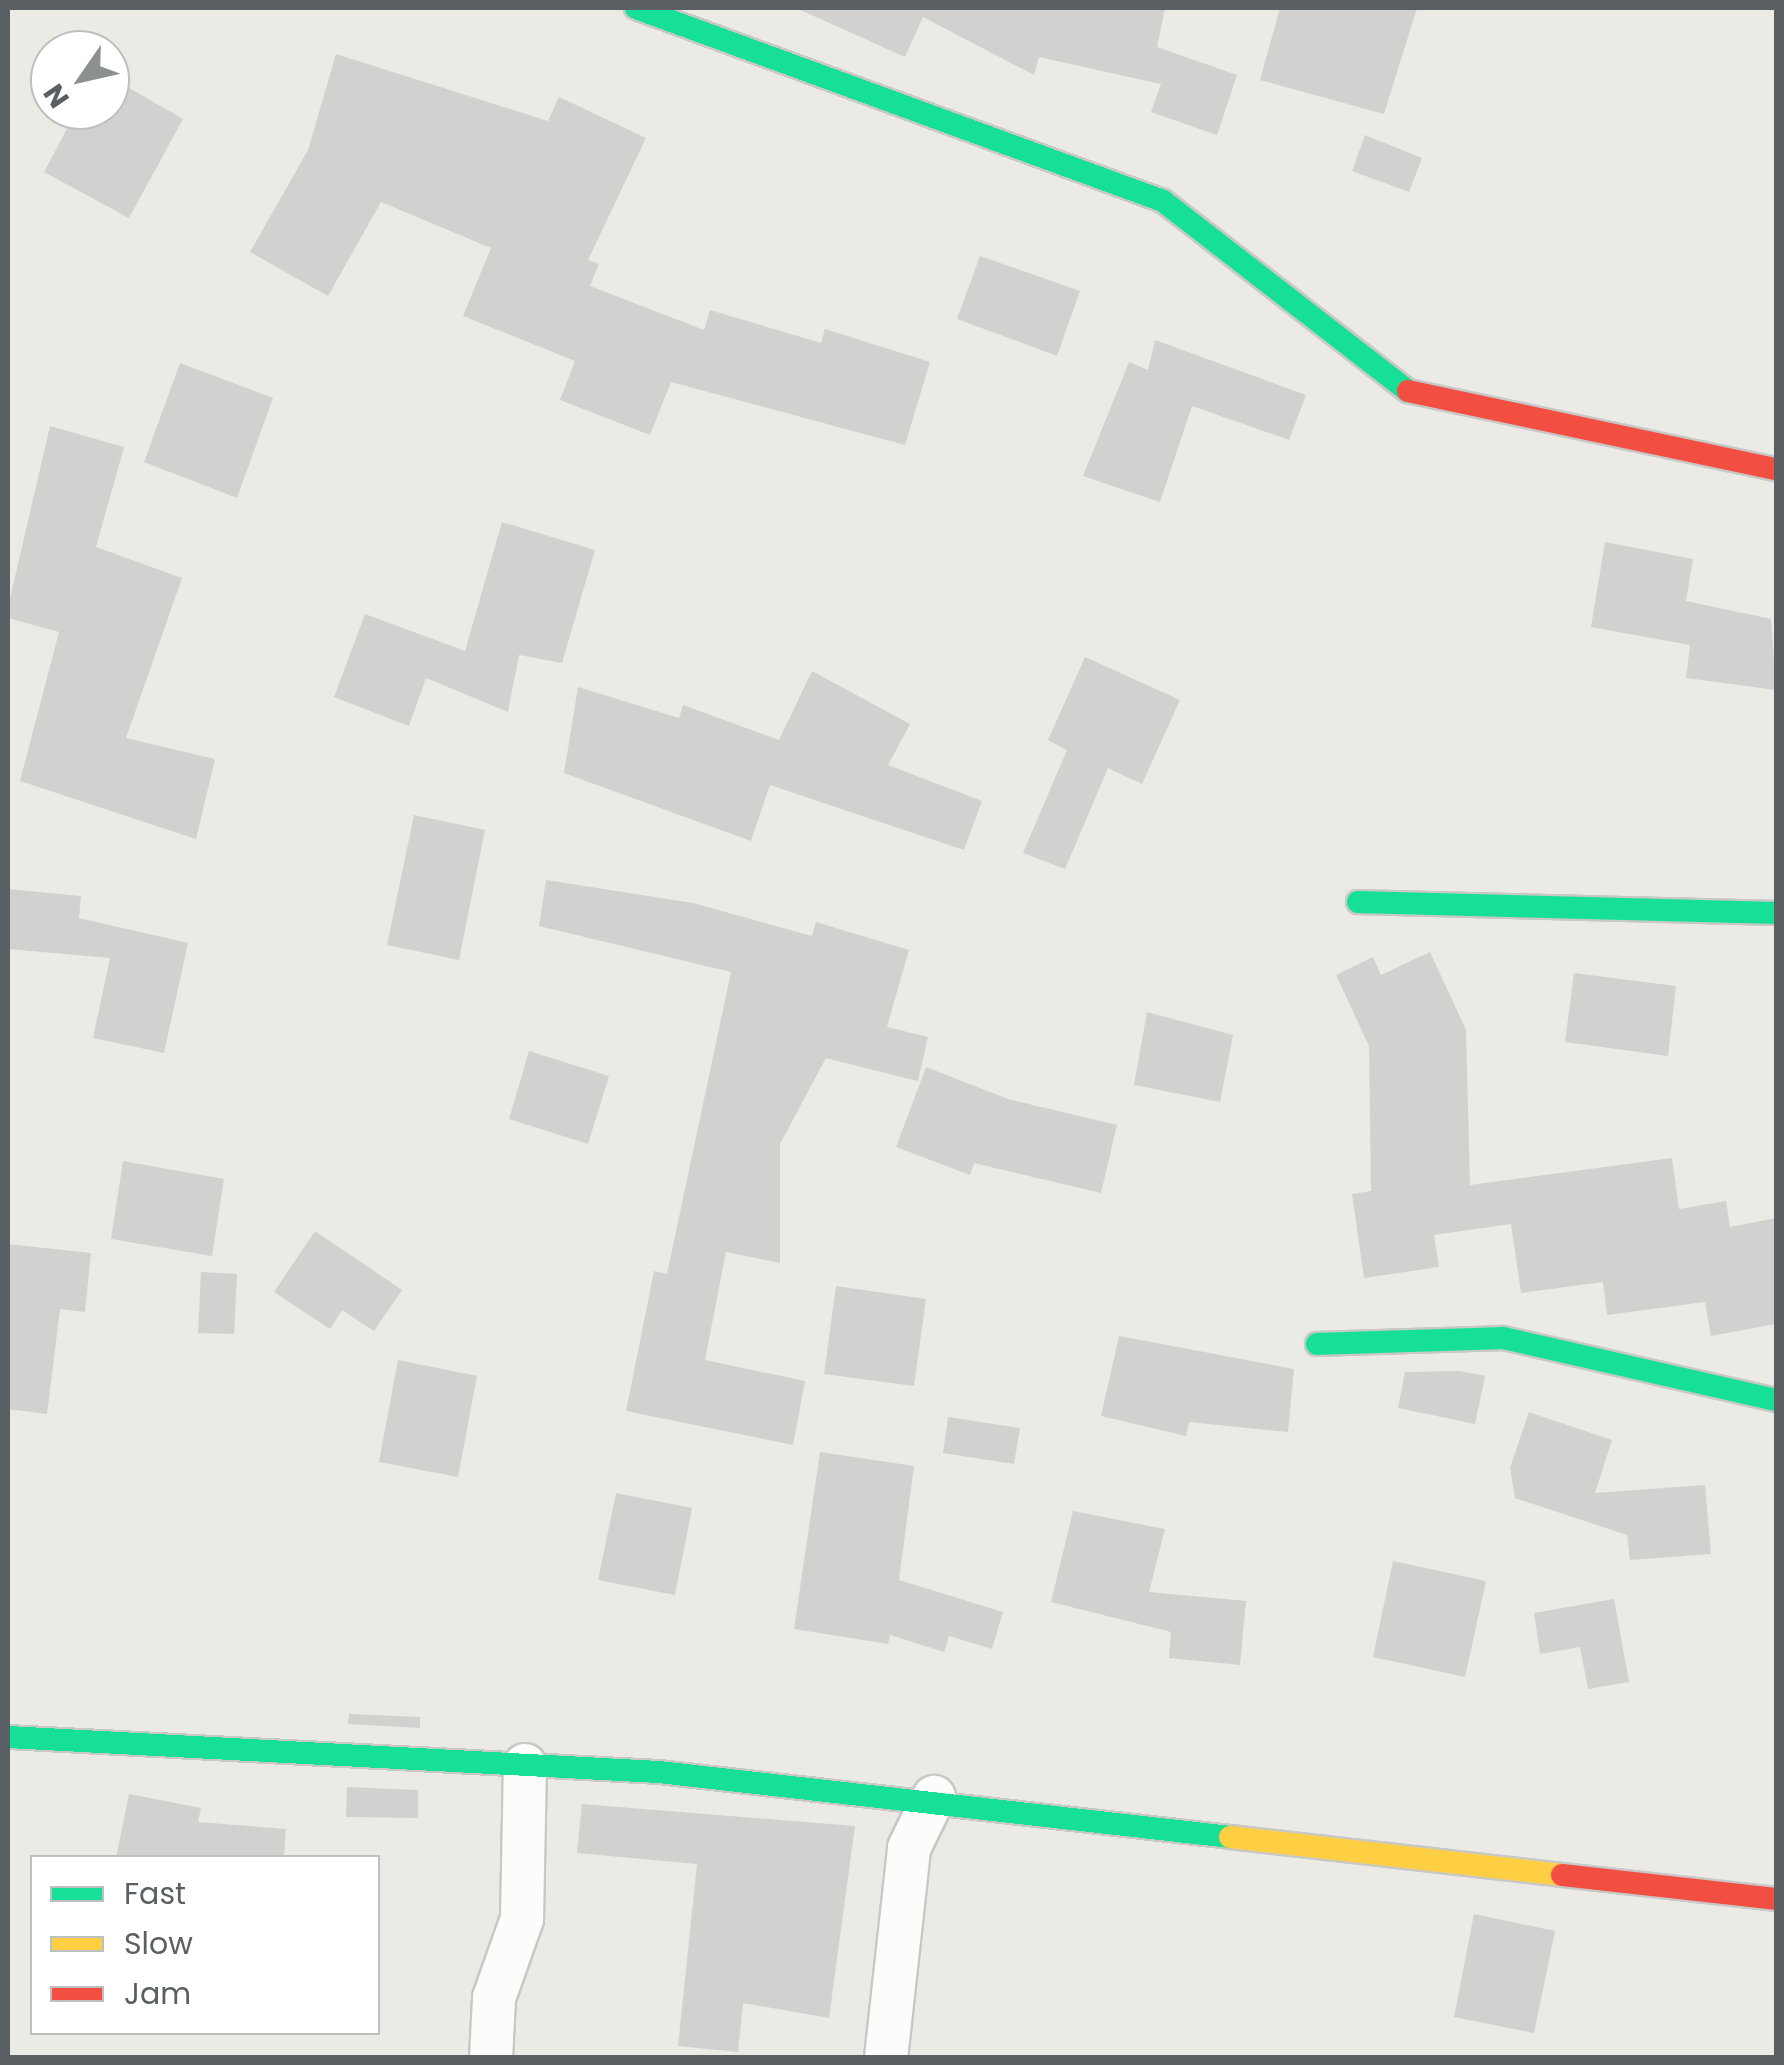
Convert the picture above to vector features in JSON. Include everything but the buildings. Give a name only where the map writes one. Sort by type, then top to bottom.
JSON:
[{"type":"street","points":[[636,8],[1163,201],[1400,389],[1776,469]]},
{"type":"street","points":[[1358,902],[1776,913]]},
{"type":"street","points":[[1317,1344],[1503,1338],[1776,1400]]},
{"type":"street","points":[[8,1737],[525,1764],[934,1798],[1776,1899]]},
{"type":"street","points":[[490,2058],[494,1998],[522,1919],[525,1764]]},
{"type":"street","points":[[886,2058],[909,1848],[934,1798]]},
{"type":"traffic: fast","points":[[636,8],[1163,201],[1408,391]]},
{"type":"traffic: fast","points":[[1358,902],[1776,913]]},
{"type":"traffic: fast","points":[[1317,1344],[1503,1338],[1776,1400]]},
{"type":"traffic: fast","points":[[8,1737],[659,1772],[1230,1837]]},
{"type":"traffic: slow","points":[[1230,1837],[1562,1875]]},
{"type":"traffic: jam","points":[[1408,391],[1776,469]]},
{"type":"traffic: jam","points":[[1562,1875],[1776,1899]]}]
